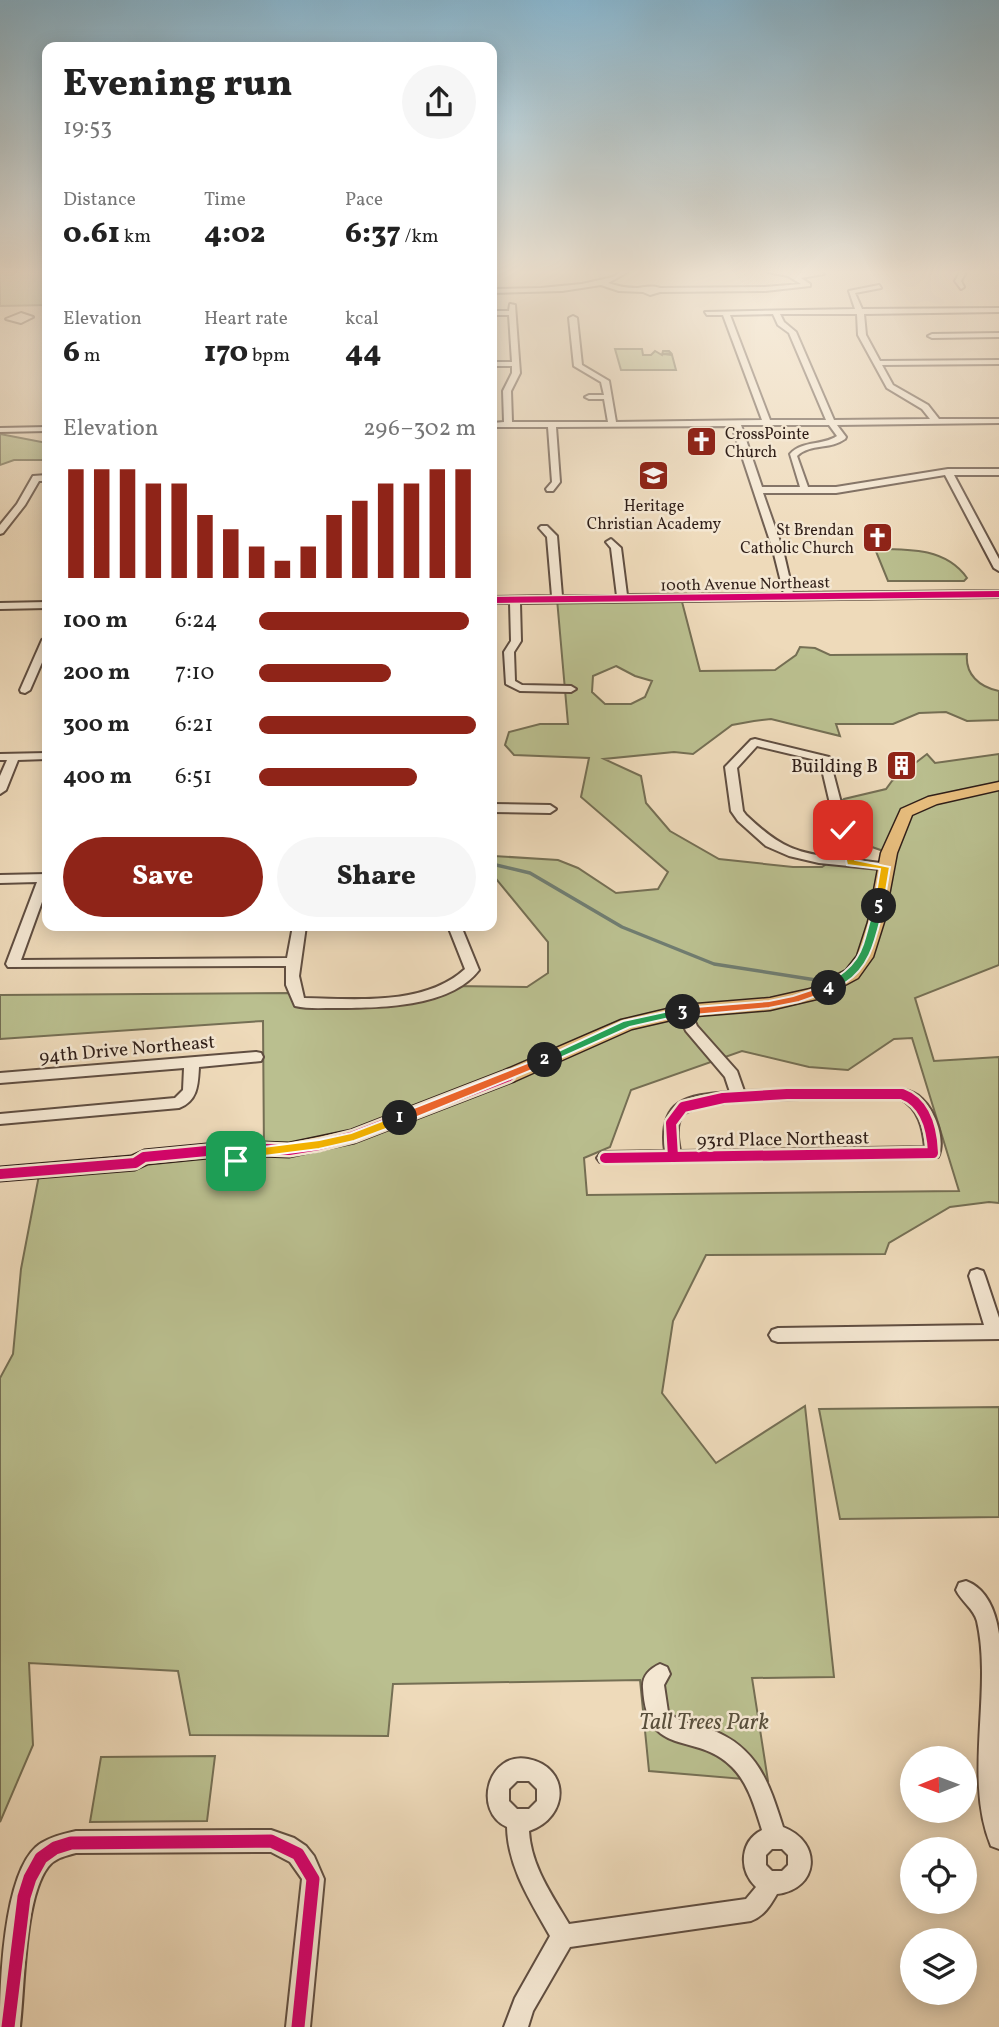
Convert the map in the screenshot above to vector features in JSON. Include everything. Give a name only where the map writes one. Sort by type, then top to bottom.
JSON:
[{"type":"main road","points":[[0,1174],[135,1163],[145,1168],[236,1161],[263,1151],[319,1145],[354,1136],[509,1076],[627,1024],[684,1012],[795,1000],[825,989],[852,974],[864,957],[876,922],[885,867],[900,821],[906,812],[933,800],[999,786]]},
{"type":"street","points":[[508,425],[508,391],[514,380],[516,367]]},
{"type":"street","points":[[579,367],[605,381],[613,425]]},
{"type":"street","points":[[745,367],[766,423]]},
{"type":"street","points":[[805,490],[793,456],[802,446],[839,441],[842,437],[841,432],[831,422],[807,367]]},
{"type":"street","points":[[879,367],[890,386],[925,407],[937,422]]},
{"type":"street","points":[[589,397],[608,397]]},
{"type":"street","points":[[497,425],[999,421]]},
{"type":"street","points":[[736,424],[778,550],[789,597]]},
{"type":"street","points":[[550,489],[556,482],[552,425]]},
{"type":"street","points":[[0,430],[42,429]]},
{"type":"street","points":[[948,472],[997,562]]},
{"type":"street","points":[[758,491],[849,488],[948,472],[999,472]]},
{"type":"street","points":[[0,531],[21,505],[36,478],[42,478]]},
{"type":"street","points":[[544,528],[552,536],[557,599]]},
{"type":"street","points":[[611,542],[616,548],[622,598]]},
{"type":"street","name":"100th Avenue Northeast","points":[[497,600],[999,594]]},
{"type":"street","points":[[515,599],[516,641],[509,652],[510,682],[520,688],[571,689]]},
{"type":"street","points":[[0,606],[42,605]]},
{"type":"street","points":[[25,690],[42,651]]},
{"type":"street","points":[[850,863],[825,759],[755,742],[731,767],[737,811],[741,818],[780,849],[820,859],[850,863],[885,867]]},
{"type":"street","points":[[0,757],[42,756]]},
{"type":"street","points":[[0,790],[14,757]]},
{"type":"street","points":[[497,808],[550,808]]},
{"type":"street","points":[[0,879],[42,878]]},
{"type":"street","points":[[42,888],[13,964],[294,962]]},
{"type":"street","points":[[299,931],[290,980],[292,993],[300,1003],[377,1003],[415,997],[454,986],[472,970],[457,931]]},
{"type":"street","points":[[673,1157],[669,1129],[674,1116],[683,1107],[704,1100],[739,1097],[732,1075],[691,1028],[684,1012]]},
{"type":"street","name":"94th Drive Northeast","points":[[0,1078],[256,1057]]},
{"type":"street","points":[[0,1119],[179,1103],[190,1091],[192,1062]]},
{"type":"street","name":"93rd Place Northeast","points":[[605,1158],[933,1153],[929,1126],[918,1102],[902,1094],[739,1097]]},
{"type":"street","points":[[778,1335],[997,1332],[977,1276]]},
{"type":"street","points":[[966,1590],[985,1614],[993,1635],[997,1672],[994,1802],[999,1838]]},
{"type":"street","points":[[660,1674],[653,1681],[656,1717],[664,1726],[680,1733],[714,1740],[739,1758],[759,1788],[775,1836],[791,1843],[800,1861],[795,1878],[788,1883],[771,1882],[763,1877],[755,1859],[760,1843],[775,1836]]},
{"type":"street","points":[[518,1822],[517,1843],[522,1862],[563,1936]]},
{"type":"street","points":[[8,2027],[22,1906],[38,1861],[55,1847],[75,1842],[243,1841],[271,1841],[291,1846],[306,1861],[313,1879],[298,2027]]},
{"type":"street","points":[[563,1936],[751,1910],[761,1900],[771,1882]]},
{"type":"street","points":[[516,2027],[523,2006],[563,1936]]},
{"type":"green space","points":[[620,367],[675,367],[676,370],[621,370]]},
{"type":"green space","points":[[0,434],[42,442],[42,460],[14,460],[0,465]]},
{"type":"green space","points":[[875,549],[926,552],[949,561],[967,578],[964,581],[888,581]]},
{"type":"green space","name":"Tall Trees Park","points":[[681,598],[700,671],[775,670],[796,655],[800,647],[815,648],[830,655],[967,654],[968,668],[975,678],[985,686],[999,691],[999,720],[967,721],[946,712],[919,713],[893,724],[836,724],[840,736],[771,719],[732,725],[693,754],[674,752],[604,759],[641,776],[646,803],[670,831],[719,859],[793,867],[822,867],[831,861],[885,867],[889,853],[872,847],[843,830],[837,805],[844,799],[886,789],[892,781],[927,754],[935,763],[999,754],[999,965],[915,998],[934,1061],[999,1057],[999,1203],[950,1207],[889,1243],[885,1254],[706,1255],[673,1321],[662,1393],[716,1463],[805,1406],[834,1677],[752,1678],[768,1781],[649,1771],[640,1680],[393,1684],[388,1736],[190,1735],[178,1671],[29,1663],[33,1745],[0,1822],[0,1378],[13,1354],[21,1269],[40,1170],[264,1154],[263,1021],[0,1039],[0,995],[292,993],[300,1003],[377,1003],[454,986],[527,987],[548,973],[548,942],[497,880],[497,856],[558,860],[578,868],[616,893],[658,889],[668,872],[581,797],[589,758],[514,755],[505,745],[509,732],[540,724],[568,724],[557,599]],"holes":[[[616,666],[652,681],[645,697],[631,704],[605,704],[592,692],[593,676]],[[912,1038],[959,1191],[587,1195],[584,1158],[610,1147],[631,1090],[742,1051],[809,1067],[848,1070],[894,1039]]]},
{"type":"green space","points":[[999,1407],[999,1517],[840,1519],[819,1409]]},
{"type":"green space","points":[[215,1756],[207,1821],[90,1822],[101,1757]]},
{"type":"waterway","points":[[497,865],[530,873],[622,927],[714,964],[816,980]]},
{"type":"cycle path","points":[[497,600],[999,594]]},
{"type":"cycle path","points":[[0,1174],[135,1163],[144,1157],[238,1148],[263,1151],[319,1145],[354,1136],[509,1076]]},
{"type":"cycle path","points":[[605,1158],[933,1153],[926,1117],[917,1102],[910,1097],[902,1094],[787,1094],[723,1098],[683,1107],[671,1123],[671,1144],[672,1150],[673,1157]]},
{"type":"cycle path","points":[[8,2027],[24,1897],[30,1878],[45,1854],[76,1842],[271,1841],[298,1854],[313,1879],[298,2027]]},
{"type":"place","name":"CrossPointe Church","points":[[702,442]]},
{"type":"place","name":"Heritage Christian Academy","points":[[654,476]]},
{"type":"place","name":"St Brendan Catholic Church","points":[[877,538]]},
{"type":"place","name":"Building B","points":[[901,765]]},
{"type":"route","points":[[236,1161],[263,1151],[289,1150],[354,1136],[509,1076],[627,1024],[650,1017],[795,1000],[836,984],[852,974],[864,957],[876,922],[885,867],[850,863],[843,830]]}]
